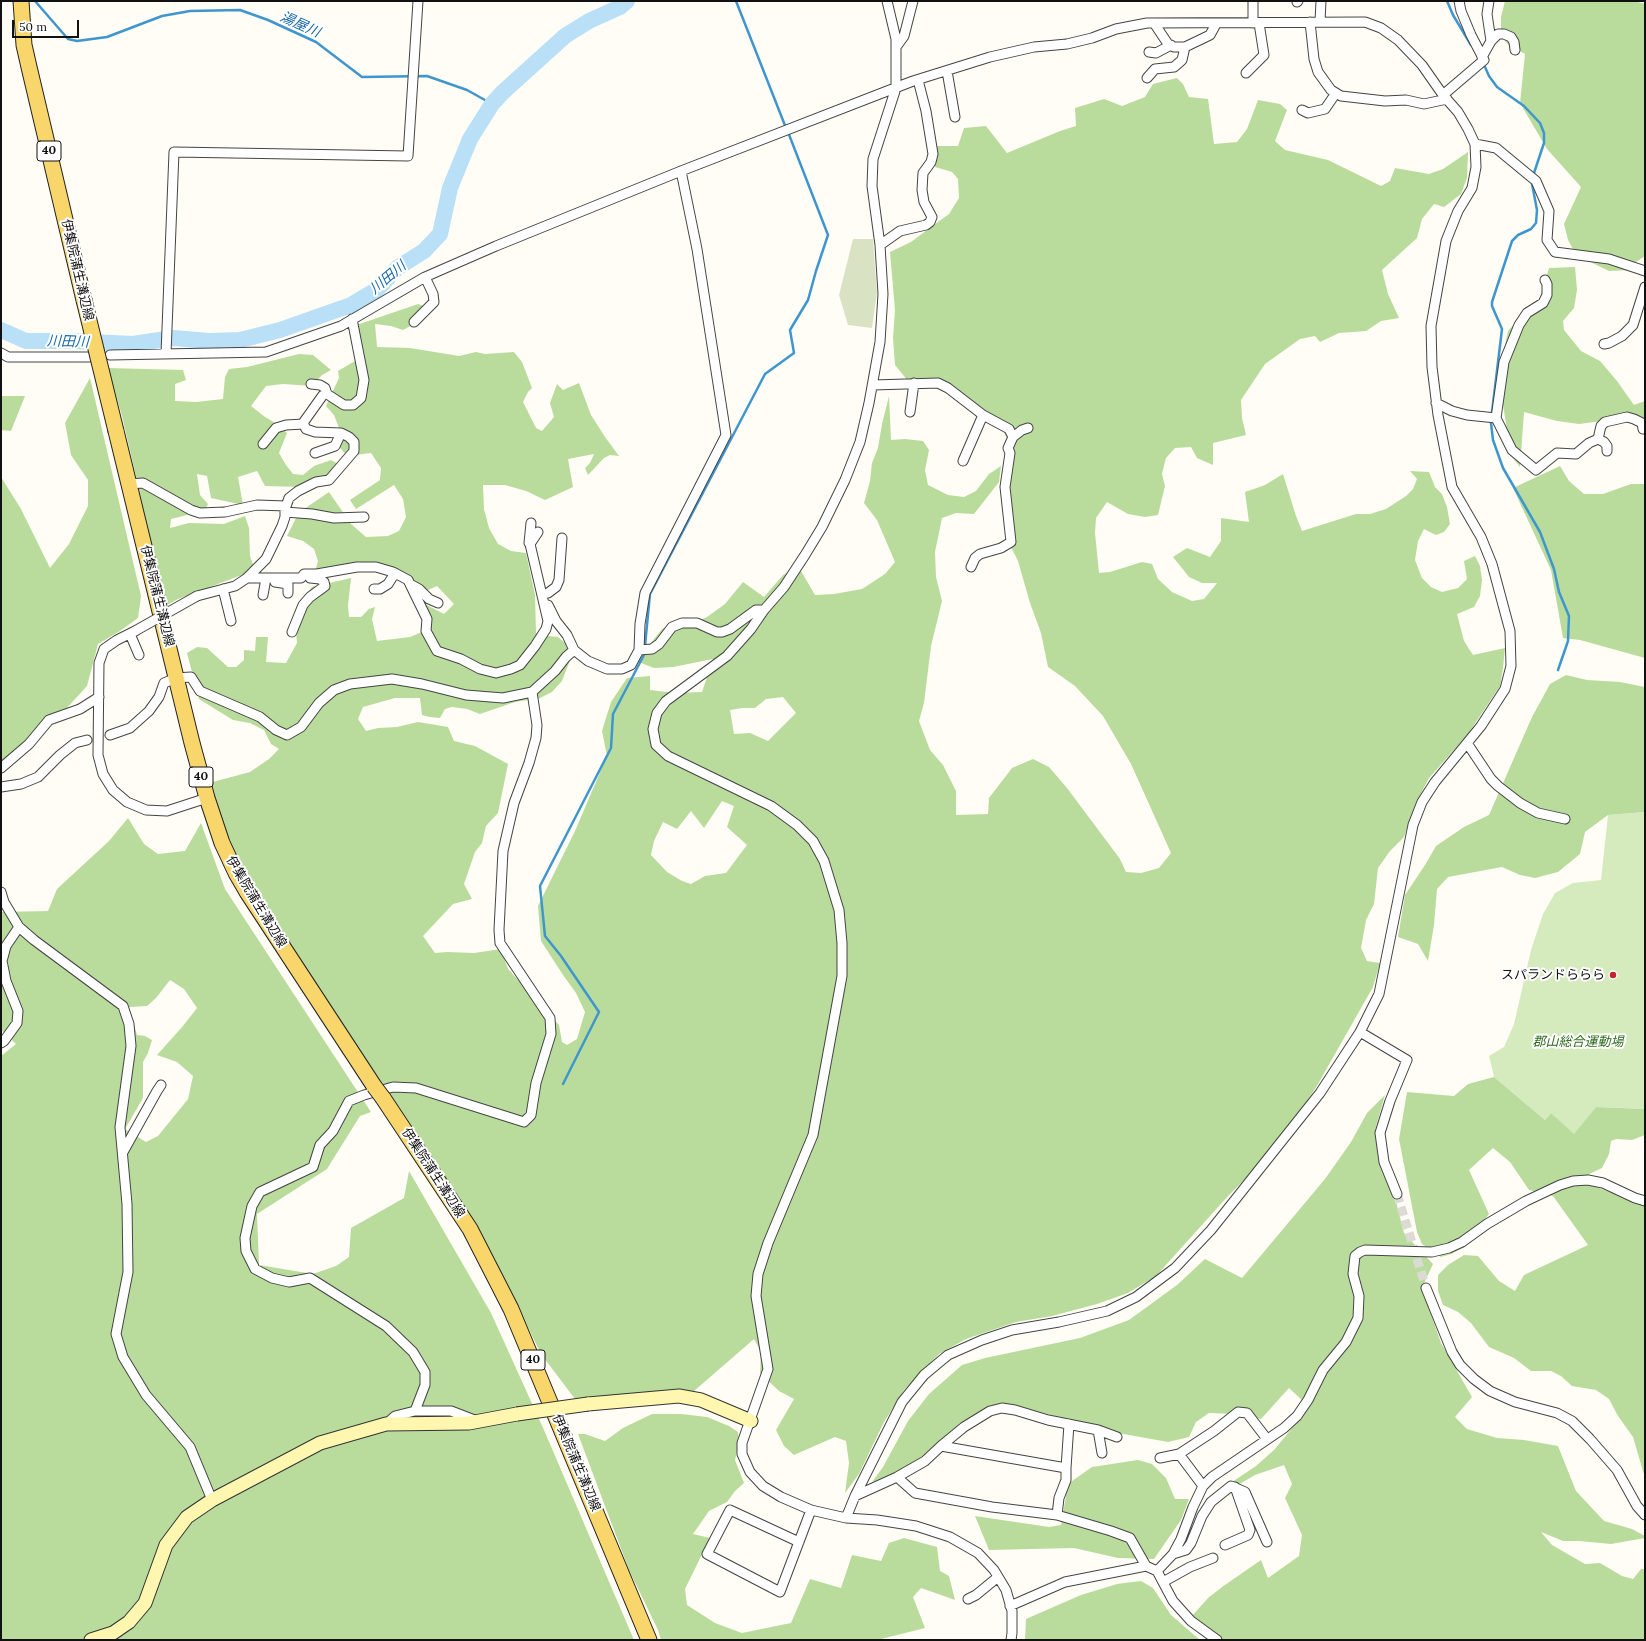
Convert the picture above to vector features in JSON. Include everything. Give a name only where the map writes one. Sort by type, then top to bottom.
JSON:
[{"type":"main road","name":"伊集院蒲生溝辺線","points":[[21,1],[24,45],[84,300],[176,678],[207,798],[224,848],[240,880],[378,1092],[470,1229],[505,1296],[649,1640]]},
{"type":"street","points":[[166,354],[174,152],[408,156],[418,1]]},
{"type":"street","points":[[888,1],[896,39],[896,88],[872,163],[872,186],[880,245],[883,294],[882,318],[880,342],[860,442],[845,480],[822,526],[784,587],[764,610],[751,629],[727,656],[666,701],[657,713],[653,729],[656,744],[668,756],[771,806],[797,825],[813,841],[824,861],[839,910],[842,943],[842,976],[813,1135],[768,1243],[758,1274],[756,1296],[768,1370],[742,1443],[742,1454],[750,1472],[763,1486],[781,1498],[811,1510],[846,1518],[877,1520],[916,1526],[950,1537],[978,1553],[994,1570],[1006,1590],[1010,1606],[1012,1633],[1011,1640]]},
{"type":"street","points":[[896,47],[904,36],[913,1]]},
{"type":"street","points":[[1246,73],[1264,55],[1256,23],[1253,1]]},
{"type":"street","points":[[1320,22],[1321,1]]},
{"type":"street","points":[[1310,22],[1314,59],[1318,72],[1331,90],[1341,96],[1384,101],[1406,100],[1424,104],[1445,97],[1484,60],[1471,35],[1461,11],[1459,1]]},
{"type":"street","points":[[1489,1],[1487,14],[1491,41]]},
{"type":"street","points":[[110,355],[266,352],[341,326],[425,277],[681,171],[896,88],[990,57],[1027,49],[1067,44],[1092,38],[1116,29],[1154,23],[1216,24],[1364,22],[1381,28],[1398,40],[1422,65],[1458,112],[1468,129],[1474,144],[1476,167],[1472,188],[1458,211],[1446,241],[1431,326],[1432,367],[1436,403],[1452,487],[1481,537],[1492,564],[1510,631],[1511,666],[1505,689],[1481,726],[1435,782],[1422,802],[1413,825],[1380,994],[1360,1032],[1320,1093],[1211,1230],[1175,1268],[1136,1297],[1107,1311],[1059,1322],[1012,1330],[982,1340],[948,1355],[924,1375],[902,1402],[855,1496],[846,1518]]},
{"type":"street","points":[[1154,23],[1168,44],[1174,47],[1185,47],[1210,35],[1216,24]]},
{"type":"street","points":[[1482,57],[1491,41],[1498,34],[1504,34],[1510,37],[1514,42],[1515,50]]},
{"type":"street","points":[[1149,52],[1156,53],[1171,45]]},
{"type":"street","points":[[1147,78],[1155,69],[1174,67],[1182,60],[1185,47]]},
{"type":"street","points":[[947,71],[955,117]]},
{"type":"street","points":[[880,245],[900,231],[926,225],[930,222],[932,217],[924,202],[922,190],[923,174],[931,162],[933,154],[926,111],[918,80]]},
{"type":"street","points":[[1302,110],[1308,113],[1325,109],[1336,93]]},
{"type":"street","points":[[1474,144],[1496,148],[1536,181],[1549,211],[1547,240],[1555,252],[1609,259],[1645,271]]},
{"type":"street","points":[[553,578],[546,604],[556,621],[567,635],[574,650],[588,661],[607,669],[622,669],[631,665],[639,650],[640,624],[645,594],[726,435],[697,249],[681,171]]},
{"type":"street","points":[[414,322],[434,302],[433,294],[425,277]]},
{"type":"street","points":[[1545,280],[1547,284],[1547,295],[1543,303],[1527,313],[1519,325],[1504,362],[1496,418],[1512,450],[1536,470],[1558,453],[1576,454],[1589,443],[1598,439]]},
{"type":"street","points":[[1604,344],[1609,344],[1622,336],[1632,325],[1645,287]]},
{"type":"street","points":[[311,384],[320,385],[325,388],[327,394],[344,405],[353,405],[361,398],[364,380],[352,319]]},
{"type":"street","points":[[1,353],[8,358],[90,357]]},
{"type":"street","points":[[872,385],[938,382],[983,415],[1009,429],[1013,437]]},
{"type":"street","points":[[910,412],[914,383]]},
{"type":"street","points":[[207,798],[168,811],[146,810],[127,802],[113,790],[102,774],[98,754],[99,663],[104,649],[197,596],[235,586],[247,578],[266,559],[282,526],[289,498],[298,491],[316,482],[329,480],[354,452],[354,442],[349,437],[341,433],[315,432],[306,429],[303,422],[323,395],[327,394]]},
{"type":"street","points":[[1436,403],[1452,411],[1467,415],[1496,418]]},
{"type":"street","points":[[963,461],[983,415]]},
{"type":"street","points":[[1598,439],[1601,426],[1605,422],[1615,419],[1627,417],[1634,419],[1642,423],[1643,429]]},
{"type":"street","points":[[263,444],[276,428],[286,425],[304,424]]},
{"type":"street","points":[[971,567],[975,558],[980,554],[1001,548],[1011,542],[1005,487],[1010,453],[1008,448],[1013,437],[1022,430],[1028,428]]},
{"type":"street","points":[[315,453],[335,446],[341,433]]},
{"type":"street","points":[[1598,439],[1604,442],[1607,446],[1607,451]]},
{"type":"street","points":[[129,484],[143,483],[191,510],[200,513],[225,512],[258,505],[334,518],[364,517]]},
{"type":"street","points":[[266,580],[317,574],[357,567],[376,567],[396,573],[408,580],[427,619],[426,631],[437,651],[461,659],[480,669],[496,673],[520,665],[539,640],[546,629],[548,621],[546,604],[530,544],[529,538],[531,523]]},
{"type":"street","points":[[530,544],[538,532]]},
{"type":"street","points":[[548,593],[556,587],[558,580],[562,538]]},
{"type":"street","points":[[302,576],[313,567]]},
{"type":"street","points":[[374,589],[380,589],[388,584],[396,573]]},
{"type":"street","points":[[292,632],[304,605],[310,597],[325,586],[324,582],[320,579],[302,576]]},
{"type":"street","points":[[247,578],[288,584],[288,593]]},
{"type":"street","points":[[263,595],[266,580]]},
{"type":"street","points":[[410,584],[419,589],[429,599],[438,603]]},
{"type":"street","points":[[223,589],[231,621]]},
{"type":"street","points":[[639,650],[652,649],[659,644],[672,627],[682,623],[697,623],[716,632],[722,632],[730,629],[756,610],[764,610]]},
{"type":"street","points":[[132,632],[139,655]]},
{"type":"street","points":[[110,735],[130,728],[148,711],[158,697],[164,683],[176,678],[191,677],[200,691],[260,717],[276,730],[287,735],[301,727],[319,703],[334,690],[350,684],[392,679],[422,684],[466,695],[503,698],[532,692],[555,671],[566,657],[574,650]]},
{"type":"street","points":[[415,1410],[425,1385],[425,1372],[413,1352],[386,1326],[310,1278],[289,1282],[272,1278],[256,1269],[246,1251],[245,1238],[252,1206],[260,1192],[313,1167],[320,1145],[333,1131],[349,1101],[364,1095],[393,1088],[416,1088],[524,1122],[531,1115],[536,1083],[551,1034],[550,1018],[500,943],[499,930],[503,851],[514,803],[529,763],[536,738],[537,725],[532,692]]},
{"type":"street","points":[[1,768],[29,744],[49,720],[80,709],[99,697]]},
{"type":"street","points":[[1,787],[22,784],[38,777],[60,755],[75,743],[87,740]]},
{"type":"street","points":[[1467,743],[1491,778],[1515,799],[1538,813],[1565,819]]},
{"type":"street","points":[[1,892],[4,902],[19,927],[34,940],[123,1006],[129,1024],[131,1046],[120,1127],[127,1204],[128,1272],[116,1334],[123,1357],[146,1395],[190,1447],[212,1500]]},
{"type":"street","points":[[1,1043],[17,1023],[18,1011],[6,981],[2,961],[6,946],[19,927]]},
{"type":"street","points":[[1360,1032],[1407,1060],[1390,1101],[1380,1133],[1384,1162],[1397,1194]]},
{"type":"street","points":[[123,1152],[156,1090],[161,1085]]},
{"type":"street","points":[[1157,1571],[1173,1554],[1181,1539],[1203,1486],[1212,1477],[1284,1428],[1297,1416],[1308,1400],[1322,1370],[1346,1342],[1358,1318],[1359,1296],[1353,1274],[1355,1256],[1360,1252],[1366,1250],[1432,1252],[1449,1248],[1462,1242],[1487,1224],[1526,1201],[1560,1185],[1573,1181],[1588,1180],[1603,1183],[1645,1201]]},
{"type":"street","points":[[1426,1288],[1452,1352],[1460,1365],[1474,1379],[1490,1390],[1515,1402],[1557,1413],[1572,1421],[1617,1470],[1637,1506],[1645,1514]]},
{"type":"street","points":[[91,1640],[113,1633],[129,1622],[145,1603],[166,1545],[187,1517],[212,1500],[320,1444],[386,1424],[445,1424],[477,1421],[588,1404],[679,1396],[701,1400],[751,1421]]},
{"type":"street","points":[[855,1496],[897,1477],[925,1461],[964,1427],[990,1411],[1002,1408],[1015,1410],[1048,1420],[1098,1430],[1117,1437]]},
{"type":"street","points":[[386,1424],[395,1416],[415,1410],[451,1411],[477,1421]]},
{"type":"street","points":[[1160,1458],[1179,1454],[1214,1431],[1238,1412],[1247,1413],[1267,1440]]},
{"type":"street","points":[[1057,1515],[1059,1498],[1066,1480],[1069,1424]]},
{"type":"street","points":[[1098,1430],[1102,1453]]},
{"type":"street","points":[[941,1446],[1066,1468]]},
{"type":"street","points":[[1179,1454],[1203,1486]]},
{"type":"street","points":[[897,1477],[915,1493],[992,1507],[1057,1515],[1111,1531],[1130,1538],[1146,1566]]},
{"type":"street","points":[[1173,1554],[1186,1550],[1191,1543],[1202,1516],[1211,1502],[1231,1486],[1245,1492],[1267,1542]]},
{"type":"street","points":[[1225,1545],[1248,1536],[1250,1530],[1235,1487]]},
{"type":"street","points":[[799,1542],[730,1510],[707,1554],[780,1592],[799,1542],[811,1510]]},
{"type":"street","points":[[1163,1582],[1190,1567],[1214,1558]]},
{"type":"street","points":[[1010,1606],[1064,1582],[1146,1566],[1157,1571],[1174,1601],[1191,1621],[1217,1640]]},
{"type":"street","points":[[968,1599],[976,1595],[998,1578]]},
{"type":"green space","points":[[1505,1],[1634,1],[1645,4],[1645,256],[1636,262],[1632,270],[1609,271],[1576,255],[1568,240],[1564,224],[1581,187],[1547,149],[1520,103],[1525,54],[1509,45],[1501,37],[1501,17]]},
{"type":"green space","points":[[1177,78],[1183,84],[1189,97],[1208,99],[1214,144],[1237,142],[1247,129],[1258,100],[1280,104],[1287,110],[1275,141],[1285,150],[1328,160],[1381,186],[1390,181],[1395,168],[1429,174],[1443,169],[1468,152],[1467,178],[1461,194],[1444,207],[1434,204],[1422,219],[1417,238],[1382,270],[1388,294],[1399,318],[1381,321],[1366,331],[1339,333],[1320,342],[1315,336],[1300,339],[1265,364],[1241,400],[1242,418],[1246,435],[1213,443],[1213,465],[1197,458],[1191,447],[1175,448],[1166,458],[1162,474],[1165,486],[1158,515],[1145,517],[1128,514],[1107,502],[1096,518],[1095,533],[1099,573],[1110,572],[1142,562],[1152,564],[1158,579],[1172,592],[1192,601],[1204,599],[1217,583],[1202,583],[1189,577],[1173,557],[1187,548],[1210,557],[1221,541],[1221,518],[1249,522],[1245,492],[1265,485],[1283,474],[1302,531],[1356,514],[1370,514],[1386,509],[1406,496],[1413,489],[1417,479],[1410,471],[1429,472],[1435,487],[1442,494],[1447,507],[1450,524],[1444,532],[1436,535],[1424,529],[1418,541],[1415,560],[1422,578],[1431,587],[1442,592],[1458,588],[1467,579],[1464,561],[1475,556],[1480,566],[1482,580],[1480,596],[1474,607],[1457,614],[1464,641],[1473,655],[1505,648],[1500,686],[1468,734],[1429,778],[1416,803],[1404,837],[1390,851],[1378,868],[1374,904],[1366,920],[1361,948],[1367,961],[1380,963],[1373,987],[1318,1084],[1295,1120],[1258,1166],[1228,1196],[1156,1276],[1128,1293],[1097,1304],[1052,1316],[1016,1322],[966,1339],[939,1354],[904,1390],[884,1422],[859,1474],[845,1493],[849,1463],[846,1441],[835,1437],[794,1455],[784,1446],[776,1430],[794,1399],[779,1391],[760,1373],[761,1352],[754,1339],[694,1391],[667,1391],[575,1399],[541,1354],[506,1283],[441,1170],[335,1015],[232,849],[209,783],[250,772],[269,759],[279,749],[271,744],[264,730],[250,723],[233,720],[199,699],[187,653],[197,647],[207,648],[228,667],[236,667],[244,660],[244,650],[255,651],[256,637],[268,637],[266,662],[286,663],[297,643],[295,621],[302,601],[312,587],[351,578],[348,605],[349,617],[361,617],[369,609],[375,607],[372,619],[377,641],[410,637],[422,632],[428,625],[421,602],[444,614],[454,604],[437,586],[421,593],[394,574],[360,565],[315,572],[318,561],[314,549],[303,541],[287,536],[296,518],[304,509],[329,492],[351,524],[366,537],[388,536],[399,531],[406,517],[403,499],[394,485],[356,509],[350,500],[380,480],[381,468],[371,453],[347,456],[336,443],[339,428],[334,415],[326,406],[339,378],[338,371],[355,361],[354,342],[348,328],[418,304],[431,309],[421,320],[403,330],[391,326],[375,324],[377,347],[410,348],[459,356],[476,352],[485,354],[514,352],[522,362],[532,388],[528,392],[523,402],[536,428],[542,431],[554,417],[550,403],[557,384],[563,390],[579,383],[591,415],[619,456],[610,455],[604,458],[588,475],[585,468],[590,463],[594,454],[568,459],[573,487],[545,500],[526,491],[505,485],[483,485],[484,509],[489,528],[498,544],[511,551],[526,553],[535,595],[536,633],[558,637],[570,647],[572,655],[562,681],[552,692],[540,698],[515,702],[480,714],[467,709],[452,707],[445,709],[440,718],[430,717],[422,715],[420,698],[395,698],[363,707],[358,719],[366,731],[378,728],[397,727],[418,722],[448,727],[454,741],[475,746],[508,764],[498,813],[486,826],[482,843],[475,852],[464,884],[472,899],[453,904],[423,936],[435,953],[474,953],[501,949],[508,969],[559,1025],[562,1042],[567,1045],[577,1039],[585,1012],[576,993],[541,941],[538,906],[575,831],[607,756],[602,731],[611,702],[627,678],[650,676],[650,690],[675,693],[702,692],[713,659],[673,667],[654,668],[636,661],[663,628],[682,628],[707,617],[725,604],[743,582],[764,597],[783,575],[798,566],[815,595],[834,594],[862,589],[885,574],[895,562],[877,520],[864,503],[870,481],[872,463],[878,448],[889,396],[891,440],[905,439],[923,441],[929,450],[925,470],[928,485],[948,495],[964,497],[976,491],[989,474],[1001,466],[999,482],[974,514],[956,513],[942,518],[935,552],[936,577],[942,601],[931,646],[924,703],[919,721],[930,750],[943,765],[956,791],[956,815],[988,814],[989,798],[1012,768],[1033,759],[1049,767],[1067,788],[1120,859],[1126,872],[1141,873],[1159,868],[1171,853],[1131,764],[1103,716],[1075,686],[1048,667],[1041,633],[1030,603],[1018,561],[1007,539],[1010,444],[1000,425],[950,387],[912,386],[895,365],[893,338],[895,310],[890,252],[911,242],[949,214],[959,198],[958,179],[952,172],[935,167],[930,146],[958,146],[964,128],[986,126],[1007,153],[1076,126],[1075,108],[1104,99],[1122,106],[1145,97],[1153,84]],"holes":[[[783,697],[796,713],[768,741],[750,733],[734,734],[730,710],[755,708],[766,699]],[[722,801],[734,806],[727,827],[747,845],[726,873],[705,876],[691,884],[682,881],[667,872],[651,855],[654,841],[663,822],[677,829],[691,811],[704,828]]]},
{"type":"green space","points":[[853,239],[873,239],[877,293],[872,328],[848,325],[839,295]]},
{"type":"green space","points":[[1575,267],[1577,290],[1574,308],[1563,321],[1564,330],[1581,351],[1600,361],[1617,381],[1634,405],[1645,401],[1645,424],[1641,416],[1579,424],[1557,421],[1524,412],[1520,467],[1508,452],[1507,430],[1502,398],[1502,359],[1508,331],[1526,311],[1539,301],[1549,268]]},
{"type":"green space","points":[[299,354],[313,355],[331,370],[322,375],[312,386],[283,384],[266,386],[251,406],[277,424],[287,433],[279,453],[293,474],[303,475],[314,466],[331,460],[342,466],[319,485],[304,494],[303,487],[265,486],[257,471],[238,477],[243,505],[211,498],[207,476],[197,474],[200,495],[208,504],[202,516],[187,515],[171,519],[170,528],[189,523],[224,524],[245,516],[249,528],[250,556],[255,570],[178,599],[163,607],[155,559],[122,416],[108,368],[183,370],[186,380],[175,384],[175,401],[196,402],[223,399],[225,377],[229,369],[247,367]]},
{"type":"green space","points":[[90,378],[141,596],[138,618],[98,644],[87,686],[65,710],[1,768],[1,477],[21,509],[50,568],[69,544],[88,506],[88,480],[71,455],[65,423]]},
{"type":"green space","points":[[1,396],[25,396],[11,431],[1,430]]},
{"type":"green space","points":[[1560,466],[1569,481],[1584,494],[1603,494],[1631,484],[1645,484],[1645,658],[1580,640],[1563,638],[1551,570],[1513,488]]},
{"type":"green space","points":[[1566,675],[1587,680],[1620,682],[1645,687],[1645,812],[1608,815],[1585,832],[1580,854],[1558,872],[1535,878],[1520,875],[1502,867],[1448,877],[1437,889],[1434,925],[1428,961],[1418,944],[1398,937],[1405,895],[1436,846],[1464,827],[1489,815],[1532,717],[1550,684]]},
{"type":"green space","name":"郡山総合運動場","points":[[1645,812],[1645,1109],[1596,1107],[1574,1135],[1551,1113],[1545,1120],[1494,1077],[1489,1056],[1504,1047],[1514,1024],[1531,950],[1543,914],[1555,893],[1573,883],[1601,880],[1608,815]]},
{"type":"green space","points":[[128,818],[144,844],[158,854],[185,851],[201,823],[225,889],[371,1112],[360,1116],[327,1169],[257,1214],[259,1265],[313,1274],[336,1266],[349,1257],[351,1228],[404,1198],[409,1171],[491,1313],[544,1430],[634,1640],[1,1640],[1,1056],[16,1044],[1,1030],[1,912],[48,911],[57,889],[109,841]],"holes":[[[170,980],[184,989],[197,1008],[157,1055],[177,1062],[193,1076],[188,1099],[158,1136],[146,1142],[125,1129],[143,1098],[143,1062],[148,1053],[152,1040],[145,1036],[137,1035],[129,1007],[147,1006],[156,998]]]},
{"type":"green space","points":[[1494,1077],[1545,1120],[1551,1113],[1574,1134],[1596,1107],[1645,1109],[1645,1135],[1632,1140],[1616,1139],[1611,1141],[1609,1154],[1602,1168],[1589,1174],[1588,1184],[1645,1205],[1645,1478],[1633,1437],[1618,1416],[1609,1399],[1596,1390],[1572,1386],[1561,1376],[1551,1371],[1531,1371],[1514,1358],[1489,1347],[1471,1323],[1458,1312],[1443,1305],[1438,1291],[1438,1275],[1448,1265],[1464,1255],[1478,1256],[1499,1281],[1515,1291],[1524,1275],[1588,1245],[1553,1196],[1529,1190],[1510,1162],[1493,1148],[1469,1170],[1489,1214],[1465,1247],[1441,1257],[1422,1244],[1417,1232],[1399,1139],[1407,1092],[1454,1096],[1468,1084]]},
{"type":"green space","points":[[1385,1095],[1375,1130],[1378,1157],[1394,1194],[1404,1233],[1433,1264],[1422,1288],[1441,1343],[1472,1397],[1455,1417],[1467,1429],[1497,1438],[1524,1440],[1558,1446],[1576,1491],[1604,1521],[1632,1529],[1645,1536],[1645,1538],[1611,1544],[1563,1541],[1541,1532],[1552,1545],[1585,1564],[1600,1563],[1622,1576],[1633,1579],[1641,1569],[1645,1569],[1645,1640],[1223,1640],[1199,1630],[1192,1616],[1208,1598],[1222,1587],[1261,1560],[1268,1578],[1299,1556],[1302,1535],[1285,1498],[1292,1484],[1284,1465],[1255,1475],[1221,1495],[1232,1482],[1256,1466],[1274,1450],[1298,1421],[1306,1404],[1289,1388],[1261,1419],[1236,1414],[1209,1413],[1196,1422],[1189,1437],[1168,1442],[1118,1433],[1018,1406],[988,1409],[960,1423],[920,1458],[898,1472],[872,1482],[883,1467],[908,1421],[929,1394],[962,1365],[985,1358],[1080,1338],[1129,1320],[1177,1285],[1205,1259],[1242,1278],[1325,1179],[1351,1142],[1367,1113]]},
{"type":"green space","points":[[652,1414],[681,1414],[707,1417],[729,1426],[738,1432],[739,1443],[735,1460],[744,1483],[735,1491],[727,1502],[709,1511],[693,1534],[710,1538],[685,1589],[687,1605],[715,1623],[742,1633],[791,1623],[810,1579],[841,1588],[852,1555],[881,1561],[889,1543],[904,1538],[937,1547],[940,1571],[949,1576],[955,1600],[921,1588],[913,1597],[925,1628],[877,1640],[661,1640],[658,1630],[629,1570],[578,1434],[585,1434],[605,1441],[623,1428]]},
{"type":"green space","points":[[1138,1460],[1152,1464],[1166,1478],[1175,1499],[1189,1499],[1181,1520],[1154,1559],[1118,1558],[1074,1548],[989,1550],[975,1516],[1049,1527],[1061,1525],[1068,1484],[1092,1467]]},
{"type":"green space","points":[[1141,1581],[1153,1588],[1171,1615],[1200,1640],[1025,1640],[1026,1619],[1081,1595],[1117,1584]]},
{"type":"waterway","name":"湯屋川","points":[[35,1],[68,39],[77,41],[107,37],[162,16],[190,11],[240,10],[268,20],[316,42],[362,77],[427,76],[467,90],[492,104]]},
{"type":"waterway","name":"川田川","points":[[1,330],[26,341],[72,341],[133,344],[173,338],[209,341],[240,340],[280,330],[351,305],[378,289],[397,268],[424,251],[440,234],[450,188],[470,139],[492,104],[503,92],[565,36],[589,21],[620,7],[627,1]]},
{"type":"waterway","points":[[736,1],[786,128]]},
{"type":"waterway","points":[[1447,1],[1453,15],[1471,45]]},
{"type":"waterway","points":[[1485,67],[1489,76],[1497,87],[1524,106],[1540,123],[1544,133],[1544,143],[1534,173]]},
{"type":"waterway","points":[[645,646],[650,594],[765,374],[794,353],[790,330],[808,300],[828,235],[788,132]]},
{"type":"waterway","points":[[1492,412],[1502,329],[1492,306],[1492,302],[1512,241],[1518,235],[1531,229],[1536,223],[1537,210],[1532,184]]},
{"type":"waterway","points":[[1491,423],[1493,440],[1503,468],[1540,532],[1554,569],[1559,592],[1569,616],[1568,641],[1558,670]]},
{"type":"waterway","points":[[563,1084],[599,1012],[561,956],[545,936],[540,886],[611,748],[613,714],[645,653]]},
{"type":"tunnel","points":[[1397,1194],[1426,1288]]},
{"type":"place","name":"スパランドららら","points":[[1613,975]]}]
